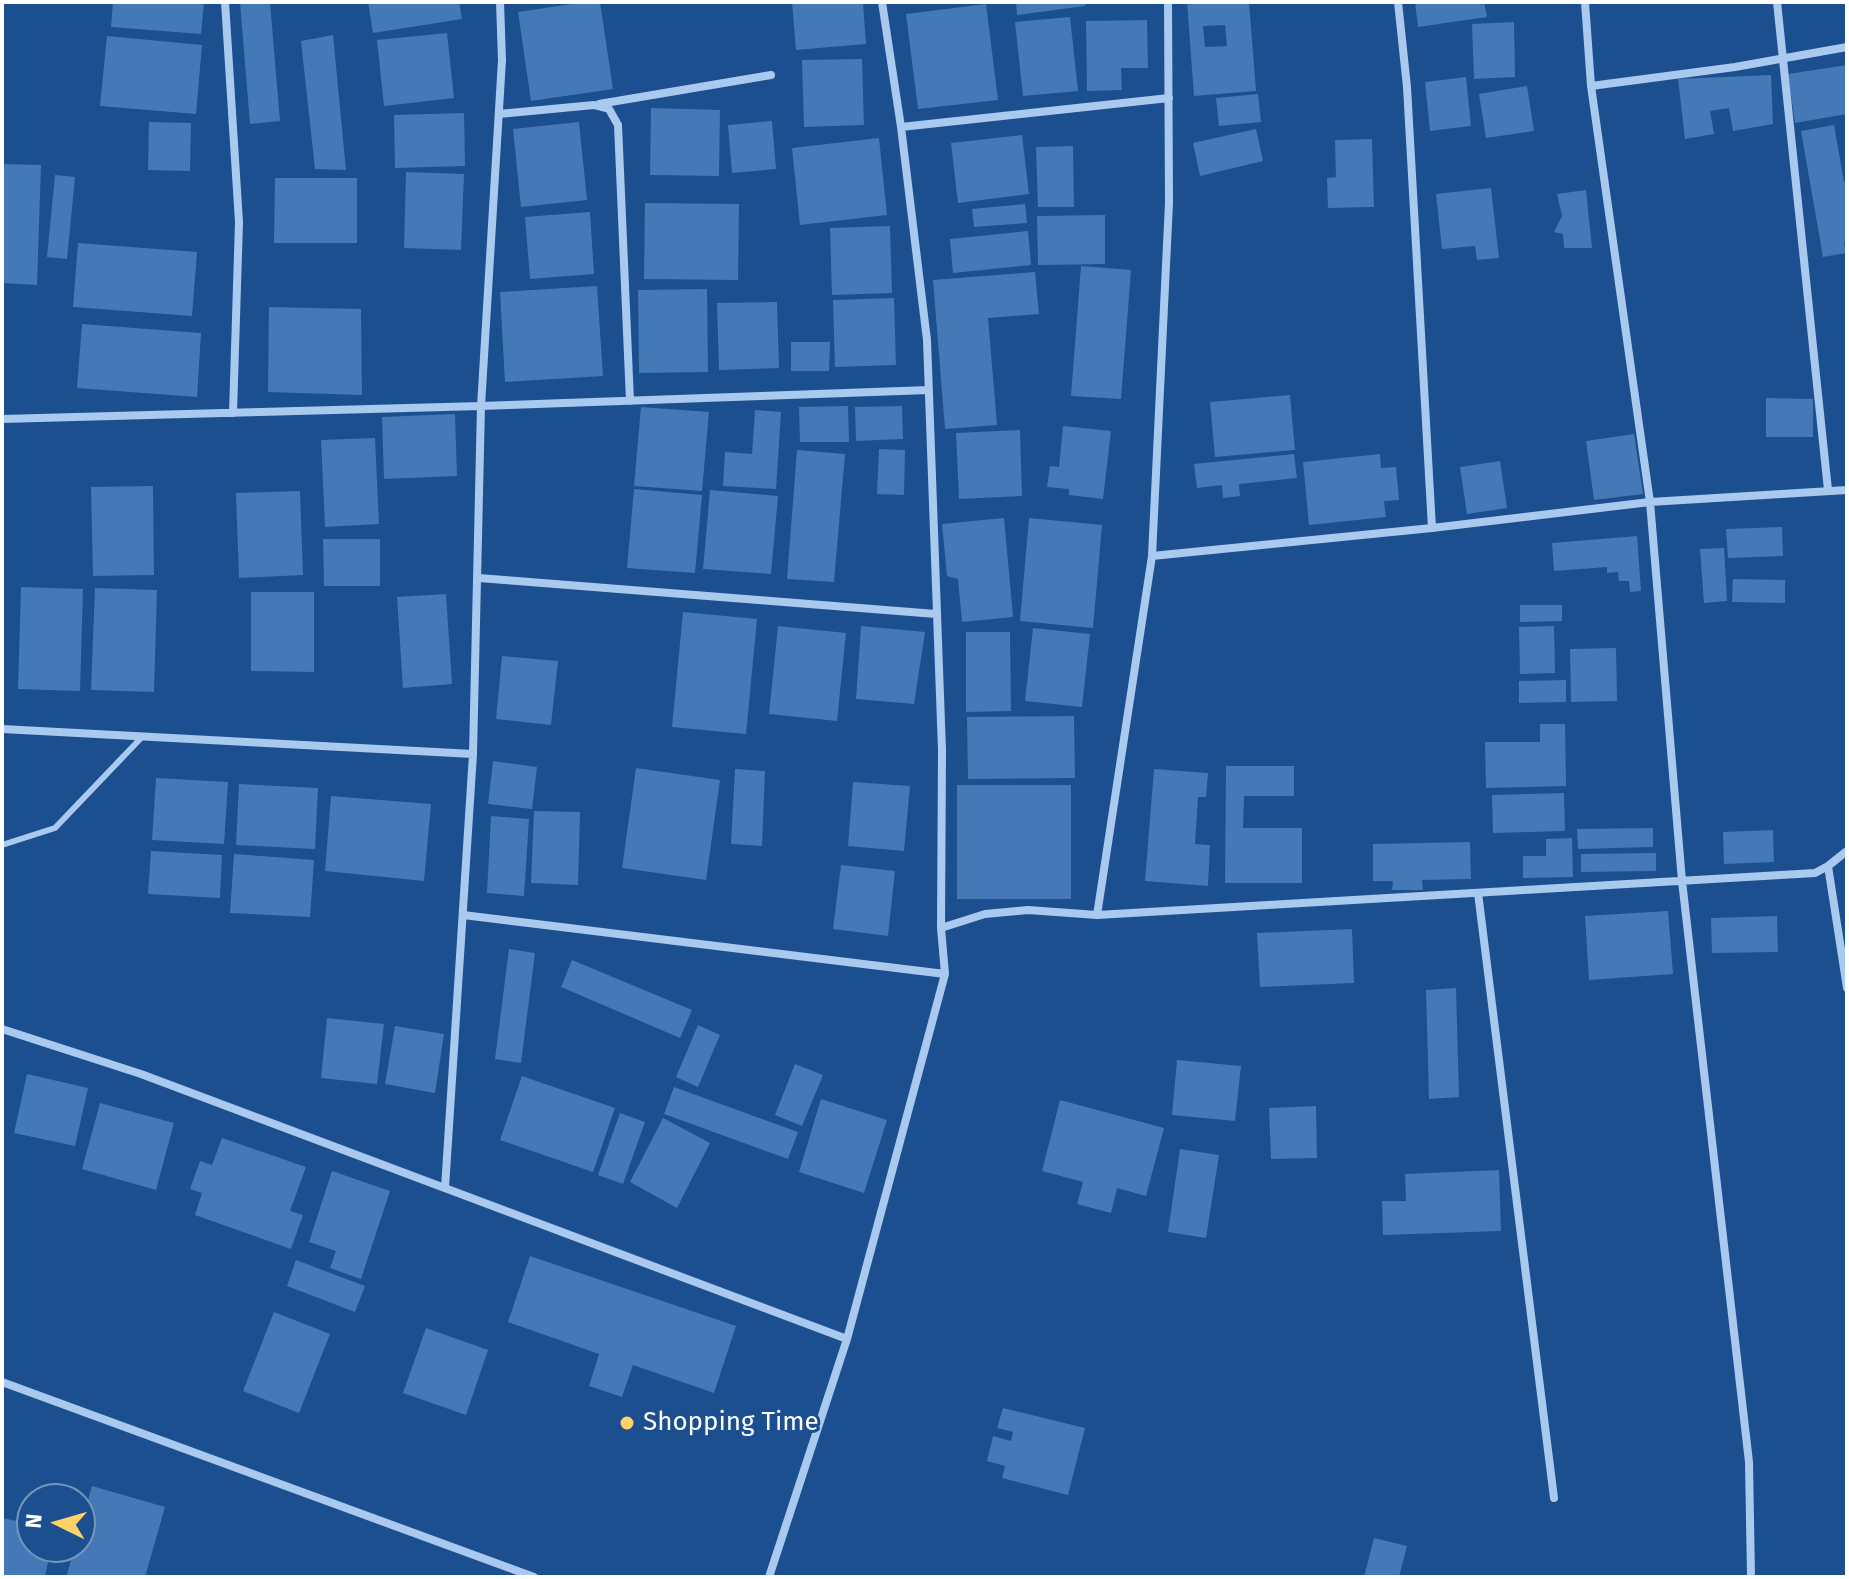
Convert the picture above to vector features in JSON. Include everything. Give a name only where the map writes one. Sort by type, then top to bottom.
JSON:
[{"type":"street","points":[[225,2],[239,222],[233,413]]},
{"type":"street","points":[[445,1188],[473,754],[481,406],[502,60],[500,2]]},
{"type":"street","points":[[769,1577],[847,1339],[945,974],[941,928],[942,750],[927,340],[882,2]]},
{"type":"street","points":[[1097,915],[1152,556],[1169,203],[1168,2]]},
{"type":"street","points":[[1398,2],[1407,87],[1432,528]]},
{"type":"street","points":[[1585,2],[1591,86],[1650,502],[1682,881],[1749,1462],[1751,1577]]},
{"type":"street","points":[[1777,2],[1828,490]]},
{"type":"street","points":[[1591,86],[1847,47]]},
{"type":"street","points":[[499,114],[594,105],[771,75]]},
{"type":"street","points":[[901,127],[1169,98]]},
{"type":"street","points":[[594,105],[609,109],[618,125],[630,401]]},
{"type":"street","points":[[2,419],[929,390]]},
{"type":"street","points":[[1152,556],[1650,502],[1847,490]]},
{"type":"street","points":[[479,578],[936,614]]},
{"type":"street","points":[[2,729],[473,754]]},
{"type":"street","points":[[941,928],[985,914],[1028,910],[1097,915],[1815,873],[1847,851]]},
{"type":"street","points":[[1828,866],[1847,988]]},
{"type":"street","points":[[1478,893],[1554,1498]]},
{"type":"street","points":[[463,915],[945,974]]},
{"type":"street","points":[[2,1029],[141,1074],[847,1339]]},
{"type":"street","points":[[2,1382],[534,1577]]},
{"type":"lane","points":[[2,845],[55,828],[142,737]]},
{"type":"building","points":[[113,2],[204,2],[201,34],[111,27]]},
{"type":"building","points":[[240,2],[270,2],[280,121],[250,124]]},
{"type":"building","points":[[368,2],[459,2],[462,19],[373,33]]},
{"type":"building","points":[[600,2],[613,89],[531,101],[518,12]]},
{"type":"building","points":[[792,2],[863,2],[866,44],[796,50]]},
{"type":"building","points":[[1016,2],[1085,2],[1085,6],[1017,15]]},
{"type":"building","points":[[1187,2],[1249,2],[1256,91],[1194,96]],"holes":[[[1225,25],[1227,46],[1205,47],[1203,26]]]},
{"type":"building","points":[[1415,2],[1484,2],[1487,17],[1418,27]]},
{"type":"building","points":[[986,4],[998,100],[918,109],[906,14]]},
{"type":"building","points":[[1070,17],[1078,91],[1023,96],[1015,22]]},
{"type":"building","points":[[1147,20],[1148,68],[1121,68],[1122,90],[1087,91],[1086,21]]},
{"type":"building","points":[[1514,22],[1515,77],[1474,79],[1472,24]]},
{"type":"building","points":[[447,33],[454,98],[384,106],[377,40]]},
{"type":"building","points":[[333,35],[346,170],[315,169],[301,41]]},
{"type":"building","points":[[107,36],[202,45],[196,114],[100,106]]},
{"type":"building","points":[[862,59],[864,125],[804,127],[802,60]]},
{"type":"building","points":[[1847,65],[1847,114],[1795,123],[1788,74]]},
{"type":"building","points":[[1771,75],[1773,124],[1733,131],[1729,108],[1710,111],[1714,134],[1685,139],[1678,79]]},
{"type":"building","points":[[1466,77],[1471,126],[1430,131],[1425,82]]},
{"type":"building","points":[[1527,86],[1534,131],[1486,138],[1479,94]]},
{"type":"building","points":[[1258,94],[1261,122],[1219,126],[1216,98]]},
{"type":"building","points":[[651,108],[720,110],[719,176],[650,175]]},
{"type":"building","points":[[464,113],[465,166],[395,168],[394,115]]},
{"type":"building","points":[[772,121],[776,169],[732,173],[728,125]]},
{"type":"building","points":[[149,122],[191,123],[190,171],[148,170]]},
{"type":"building","points":[[579,122],[587,200],[521,207],[513,129]]},
{"type":"building","points":[[1834,125],[1844,182],[1847,181],[1847,242],[1844,243],[1846,253],[1823,257],[1801,131]]},
{"type":"building","points":[[1256,129],[1263,161],[1200,176],[1193,143]]},
{"type":"building","points":[[1022,135],[1029,194],[958,203],[951,143]]},
{"type":"building","points":[[879,138],[887,215],[800,225],[792,148]]},
{"type":"building","points":[[1372,139],[1374,207],[1328,208],[1327,178],[1336,177],[1335,140]]},
{"type":"building","points":[[1073,146],[1074,207],[1038,207],[1036,147]]},
{"type":"building","points":[[2,164],[41,165],[37,285],[2,283]]},
{"type":"building","points":[[406,172],[464,174],[461,250],[404,248]]},
{"type":"building","points":[[55,175],[75,177],[67,259],[47,257]]},
{"type":"building","points":[[275,178],[357,178],[357,243],[274,243]]},
{"type":"building","points":[[1491,188],[1499,258],[1477,260],[1475,246],[1442,249],[1436,194]]},
{"type":"building","points":[[1586,190],[1592,248],[1564,248],[1563,234],[1554,232],[1562,216],[1557,194]]},
{"type":"building","points":[[645,203],[739,204],[738,280],[644,279]]},
{"type":"building","points":[[1025,204],[1027,223],[974,227],[972,209]]},
{"type":"building","points":[[590,212],[594,274],[530,279],[525,217]]},
{"type":"building","points":[[1105,215],[1105,264],[1038,265],[1037,216]]},
{"type":"building","points":[[890,226],[892,293],[832,295],[830,228]]},
{"type":"building","points":[[1028,231],[1031,265],[953,273],[950,239]]},
{"type":"building","points":[[78,243],[197,252],[192,316],[73,307]]},
{"type":"building","points":[[1081,266],[1131,270],[1121,399],[1071,396]]},
{"type":"building","points":[[1035,272],[1039,314],[988,318],[997,425],[945,429],[933,280]]},
{"type":"building","points":[[597,286],[603,376],[505,382],[500,292]]},
{"type":"building","points":[[707,289],[708,372],[639,373],[638,290]]},
{"type":"building","points":[[894,298],[896,365],[835,367],[833,300]]},
{"type":"building","points":[[777,302],[779,368],[719,370],[717,303]]},
{"type":"building","points":[[269,307],[361,309],[362,395],[268,392]]},
{"type":"building","points":[[82,324],[201,333],[197,397],[77,388]]},
{"type":"building","points":[[791,342],[830,342],[829,371],[791,371]]},
{"type":"building","points":[[1290,395],[1295,450],[1215,457],[1210,402]]},
{"type":"building","points":[[1766,398],[1813,399],[1813,437],[1766,437]]},
{"type":"building","points":[[848,406],[849,442],[800,442],[799,407]]},
{"type":"building","points":[[902,406],[903,439],[856,441],[855,407]]},
{"type":"building","points":[[641,407],[709,412],[702,491],[634,486]]},
{"type":"building","points":[[755,410],[781,412],[776,489],[723,486],[725,452],[752,454]]},
{"type":"building","points":[[455,414],[457,476],[384,479],[382,417]]},
{"type":"building","points":[[1063,426],[1111,431],[1103,499],[1069,495],[1069,489],[1047,487],[1050,466],[1059,467]]},
{"type":"building","points":[[1020,430],[1022,496],[959,499],[956,433]]},
{"type":"building","points":[[1634,434],[1643,494],[1594,500],[1586,441]]},
{"type":"building","points":[[375,438],[379,524],[325,527],[321,440]]},
{"type":"building","points":[[879,449],[905,450],[904,495],[877,494]]},
{"type":"building","points":[[797,450],[845,454],[834,582],[787,579]]},
{"type":"building","points":[[1294,454],[1297,478],[1239,484],[1240,496],[1223,498],[1222,485],[1197,488],[1194,464]]},
{"type":"building","points":[[1380,454],[1381,468],[1396,467],[1399,500],[1384,501],[1386,517],[1309,525],[1303,462]]},
{"type":"building","points":[[1500,461],[1507,508],[1467,514],[1460,467]]},
{"type":"building","points":[[153,486],[154,575],[93,576],[91,487]]},
{"type":"building","points":[[634,489],[702,495],[695,573],[627,568]]},
{"type":"building","points":[[710,490],[778,496],[771,574],[703,569]]},
{"type":"building","points":[[300,491],[303,575],[239,578],[236,493]]},
{"type":"building","points":[[1004,518],[1013,617],[962,622],[958,579],[947,576],[942,524]]},
{"type":"building","points":[[1029,518],[1102,525],[1093,628],[1020,621]]},
{"type":"building","points":[[1782,527],[1783,556],[1728,558],[1726,529]]},
{"type":"building","points":[[1637,536],[1641,591],[1630,592],[1629,581],[1619,581],[1618,572],[1607,573],[1607,567],[1554,571],[1552,543]]},
{"type":"building","points":[[323,539],[380,539],[380,586],[324,586]]},
{"type":"building","points":[[1724,548],[1727,601],[1704,603],[1700,549]]},
{"type":"building","points":[[1733,579],[1785,580],[1785,603],[1732,602]]},
{"type":"building","points":[[21,587],[83,589],[80,691],[18,689]]},
{"type":"building","points":[[95,588],[157,590],[154,692],[91,690]]},
{"type":"building","points":[[251,592],[314,592],[314,672],[251,671]]},
{"type":"building","points":[[446,594],[452,684],[403,688],[397,597]]},
{"type":"building","points":[[1520,605],[1562,605],[1562,621],[1520,622]]},
{"type":"building","points":[[683,612],[757,619],[746,734],[672,727]]},
{"type":"building","points":[[778,626],[846,633],[837,721],[769,714]]},
{"type":"building","points":[[861,626],[925,632],[914,704],[856,699]]},
{"type":"building","points":[[1554,626],[1555,673],[1520,674],[1519,627]]},
{"type":"building","points":[[1033,628],[1090,634],[1082,707],[1025,701]]},
{"type":"building","points":[[966,632],[1010,632],[1011,711],[966,712]]},
{"type":"building","points":[[1616,648],[1617,701],[1571,702],[1570,649]]},
{"type":"building","points":[[502,656],[558,661],[551,725],[496,719]]},
{"type":"building","points":[[1566,680],[1566,702],[1519,703],[1519,681]]},
{"type":"building","points":[[1074,716],[1075,778],[968,779],[967,717]]},
{"type":"building","points":[[1540,724],[1565,724],[1566,786],[1486,788],[1485,742],[1540,742]]},
{"type":"building","points":[[493,761],[537,767],[532,809],[488,804]]},
{"type":"building","points":[[1226,766],[1294,766],[1294,796],[1244,796],[1243,828],[1302,828],[1302,883],[1225,883]]},
{"type":"building","points":[[636,768],[720,780],[706,880],[622,868]]},
{"type":"building","points":[[735,769],[765,771],[762,846],[731,844]]},
{"type":"building","points":[[1154,769],[1208,773],[1206,797],[1198,797],[1195,844],[1210,845],[1208,886],[1145,881]]},
{"type":"building","points":[[156,778],[228,782],[224,844],[152,840]]},
{"type":"building","points":[[853,782],[910,786],[904,851],[848,846]]},
{"type":"building","points":[[239,784],[318,788],[315,849],[236,845]]},
{"type":"building","points":[[957,785],[1071,785],[1071,899],[957,899]]},
{"type":"building","points":[[1564,793],[1565,831],[1493,833],[1492,795]]},
{"type":"building","points":[[331,796],[431,804],[424,881],[325,871]]},
{"type":"building","points":[[534,811],[580,812],[578,885],[531,883]]},
{"type":"building","points":[[491,816],[529,819],[524,896],[487,893]]},
{"type":"building","points":[[1653,828],[1653,847],[1578,849],[1577,829]]},
{"type":"building","points":[[1773,830],[1774,862],[1724,864],[1723,832]]},
{"type":"building","points":[[1572,838],[1573,877],[1523,878],[1523,856],[1546,856],[1546,839]]},
{"type":"building","points":[[1470,842],[1471,879],[1422,880],[1423,890],[1392,890],[1393,881],[1373,881],[1373,844]]},
{"type":"building","points":[[151,851],[222,855],[220,898],[148,894]]},
{"type":"building","points":[[1656,853],[1656,871],[1581,872],[1581,854]]},
{"type":"building","points":[[234,854],[314,860],[310,917],[230,913]]},
{"type":"building","points":[[841,865],[895,871],[888,936],[833,929]]},
{"type":"building","points":[[1668,911],[1673,974],[1589,980],[1585,916]]},
{"type":"building","points":[[1777,916],[1778,952],[1712,953],[1711,918]]},
{"type":"building","points":[[1352,929],[1354,983],[1260,987],[1257,933]]},
{"type":"building","points":[[509,949],[535,953],[521,1063],[495,1059]]},
{"type":"building","points":[[572,960],[692,1010],[680,1038],[561,987]]},
{"type":"building","points":[[1456,988],[1459,1097],[1429,1099],[1426,990]]},
{"type":"building","points":[[327,1018],[384,1024],[377,1084],[321,1078]]},
{"type":"building","points":[[698,1025],[720,1035],[698,1087],[676,1077]]},
{"type":"building","points":[[395,1026],[444,1034],[435,1093],[385,1084]]},
{"type":"building","points":[[1177,1060],[1241,1066],[1235,1121],[1172,1115]]},
{"type":"building","points":[[795,1064],[823,1075],[802,1126],[775,1115]]},
{"type":"building","points":[[27,1074],[88,1088],[75,1146],[14,1133]]},
{"type":"building","points":[[522,1076],[615,1108],[593,1172],[500,1140]]},
{"type":"building","points":[[674,1087],[798,1132],[788,1159],[664,1114]]},
{"type":"building","points":[[821,1099],[887,1120],[864,1193],[799,1172]]},
{"type":"building","points":[[1060,1100],[1164,1128],[1146,1196],[1117,1188],[1111,1213],[1077,1204],[1083,1182],[1042,1171]]},
{"type":"building","points":[[100,1103],[174,1123],[156,1190],[82,1169]]},
{"type":"building","points":[[1316,1106],[1317,1158],[1271,1159],[1269,1108]]},
{"type":"building","points":[[620,1113],[645,1122],[623,1184],[598,1175]]},
{"type":"building","points":[[663,1118],[710,1143],[677,1208],[630,1182]]},
{"type":"building","points":[[222,1138],[306,1167],[290,1211],[303,1215],[291,1249],[195,1215],[202,1193],[190,1189],[200,1161],[212,1165]]},
{"type":"building","points":[[1180,1149],[1219,1155],[1206,1238],[1168,1232]]},
{"type":"building","points":[[1499,1170],[1501,1231],[1383,1235],[1382,1201],[1406,1201],[1405,1174]]},
{"type":"building","points":[[332,1171],[390,1191],[361,1279],[330,1268],[336,1251],[309,1242]]},
{"type":"building","points":[[530,1256],[736,1326],[714,1393],[633,1365],[622,1397],[589,1386],[599,1354],[508,1322]]},
{"type":"building","points":[[296,1260],[365,1286],[355,1312],[287,1286]]},
{"type":"building","points":[[274,1312],[330,1334],[299,1413],[243,1391]]},
{"type":"building","points":[[426,1328],[488,1350],[466,1415],[403,1393]]},
{"type":"building","points":[[1003,1408],[1085,1428],[1068,1495],[1002,1478],[1005,1466],[987,1461],[993,1436],[1011,1441],[1013,1432],[997,1428]]},
{"type":"building","points":[[96,1487],[165,1507],[145,1577],[66,1577],[70,1563],[96,1563]]},
{"type":"building","points":[[2,1518],[16,1521],[16,1563],[48,1563],[45,1577],[2,1575]]},
{"type":"building","points":[[1374,1538],[1407,1546],[1399,1577],[1364,1577]]},
{"type":"place","name":"Shopping Time","points":[[627,1423]]}]
